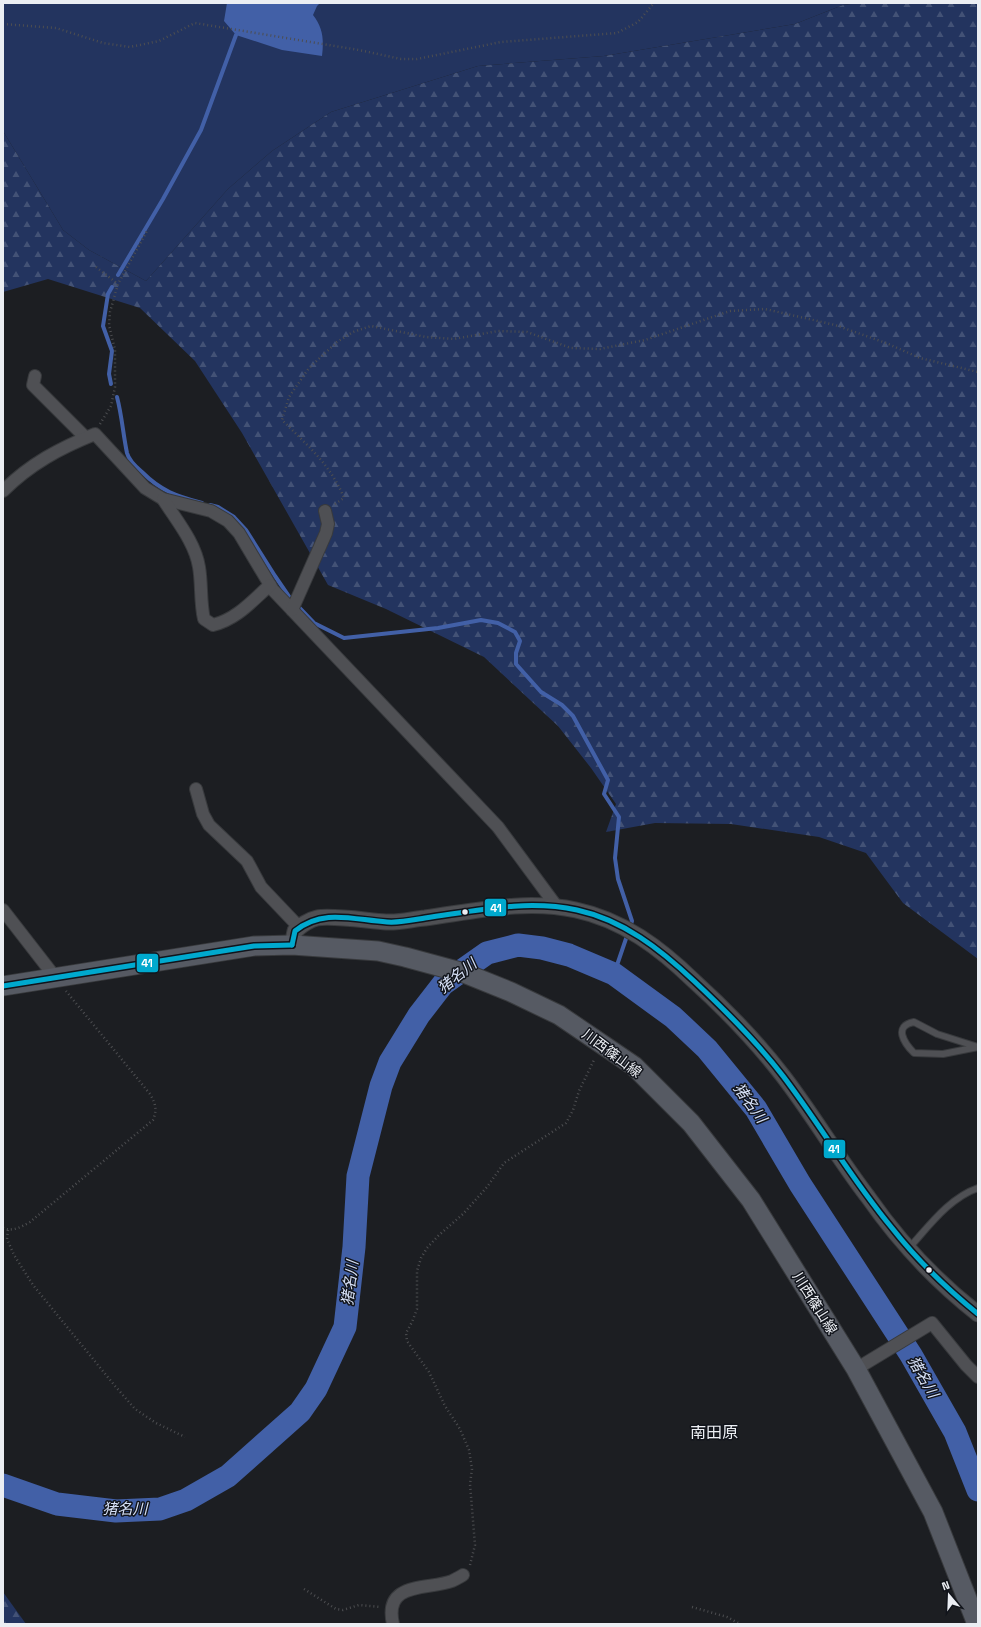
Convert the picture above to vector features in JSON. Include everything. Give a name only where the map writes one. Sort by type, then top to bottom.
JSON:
[{"type":"main road","name":"川西篠山線","points":[[3,986],[254,946],[292,945],[378,951],[405,956],[464,973],[511,992],[559,1015],[634,1066],[691,1123],[751,1200],[856,1369],[933,1512],[977,1624]]},
{"type":"street","points":[[35,376],[33,385],[145,488],[163,499],[211,511],[228,521],[239,533],[270,585],[294,605],[498,827],[558,907]]},
{"type":"street","points":[[3,491],[35,463],[60,448],[90,436]]},
{"type":"street","points":[[163,499],[190,541],[199,566],[201,606],[204,619],[213,624],[232,618],[270,585]]},
{"type":"street","points":[[294,605],[326,533],[328,524],[325,511]]},
{"type":"street","points":[[196,788],[203,814],[209,825],[247,861],[261,887],[299,927]]},
{"type":"street","points":[[292,945],[295,931],[305,922],[318,917],[389,922],[511,905],[558,907],[601,917],[626,928],[652,944],[720,1004],[757,1044],[784,1077],[868,1199],[909,1248],[963,1302],[978,1314]]},
{"type":"street","points":[[3,910],[55,977]]},
{"type":"street","points":[[856,1369],[932,1323],[966,1365],[978,1377]]},
{"type":"street","points":[[393,1624],[390,1613],[394,1602],[404,1592],[416,1587],[452,1581],[463,1575]]},
{"type":"lane","points":[[914,1022],[937,1034],[978,1047],[943,1054],[914,1053],[907,1047],[902,1036],[903,1028],[908,1023],[914,1022]]},
{"type":"lane","points":[[909,1248],[952,1202],[978,1188]]},
{"type":"path","points":[[3,24],[56,28],[103,43],[130,47],[159,41],[195,23],[359,50],[401,59],[416,59],[501,42],[617,34],[638,22],[654,3]]},
{"type":"path","points":[[90,436],[111,406],[113,398],[115,350],[109,325],[110,312],[118,284],[148,229]]},
{"type":"path","points":[[96,267],[118,284]]},
{"type":"path","points":[[325,511],[344,498],[337,480],[323,461],[282,420],[289,397],[309,368],[348,335],[371,326],[426,337],[454,339],[498,331],[527,332],[571,348],[600,349],[645,340],[730,311],[765,310],[835,325],[886,343],[920,358],[978,372]]},
{"type":"path","points":[[3,1228],[8,1230],[18,1228],[30,1222],[153,1120],[156,1112],[154,1102],[150,1094],[55,977]]},
{"type":"path","points":[[463,1575],[472,1562],[475,1545],[470,1484],[472,1469],[469,1450],[460,1429],[445,1406],[429,1372],[407,1341],[406,1333],[417,1309],[417,1271],[421,1258],[438,1236],[463,1214],[487,1187],[504,1163],[566,1123],[574,1110],[579,1091],[594,1060]]},
{"type":"path","points":[[8,1230],[7,1239],[33,1285],[115,1386],[135,1408],[156,1423],[185,1438]]},
{"type":"path","points":[[304,1589],[336,1609],[343,1610],[359,1605],[392,1608]]},
{"type":"path","points":[[692,1607],[727,1617],[740,1624]]},
{"type":"green space","points":[[3,3],[858,3],[843,5],[795,24],[604,56],[478,66],[331,112],[272,151],[228,189],[146,281],[89,250],[63,230],[3,131]]},
{"type":"green space","points":[[858,3],[978,3],[978,959],[903,903],[866,853],[819,837],[731,824],[655,823],[606,832],[616,804],[591,768],[558,726],[484,657],[386,609],[328,585],[242,433],[195,361],[140,308],[48,279],[3,292],[3,131],[63,230],[89,250],[146,281],[228,189],[272,151],[331,112],[478,66],[604,56],[795,24],[843,5]]},
{"type":"green space","points":[[3,1592],[26,1624],[3,1624]]},
{"type":"shaded area","points":[[227,3],[320,3],[313,15],[321,29],[323,44],[322,56],[282,50],[236,35],[224,21]]},
{"type":"waterway","points":[[118,275],[163,199],[201,130],[236,35]]},
{"type":"waterway","points":[[111,384],[109,374],[112,351],[103,326],[108,294],[112,287]]},
{"type":"waterway","points":[[117,397],[127,453],[135,466],[156,484],[169,492],[202,503]]},
{"type":"waterway","points":[[210,505],[218,507],[234,517],[246,530],[290,598],[314,623],[344,638],[438,628],[481,620],[498,623],[515,632],[520,641],[516,653],[516,664],[541,692],[562,705],[573,716],[608,780],[604,794],[619,817],[615,858],[618,879],[632,921],[614,974]]},
{"type":"waterway","name":"猪名川","points":[[3,1485],[57,1504],[116,1511],[160,1509],[186,1500],[228,1476],[300,1412],[316,1389],[345,1327],[354,1247],[358,1176],[381,1086],[390,1062],[419,1015],[443,984],[487,953],[518,945],[542,948],[569,955],[614,974],[673,1017],[707,1049],[756,1109],[800,1184],[911,1355],[955,1432],[978,1490]]},
{"type":"transit line","name":"41","points":[[292,945],[295,931],[306,924],[328,918],[339,917],[397,922],[482,909],[520,906],[558,907],[577,910],[594,915],[625,928],[654,947],[681,969],[752,1039],[783,1076],[877,1210],[911,1251],[932,1273],[978,1314]]},
{"type":"transit line","name":"41","points":[[3,986],[254,946],[292,945]]},
{"type":"district","name":"南田原","points":[[714,1432]]}]
